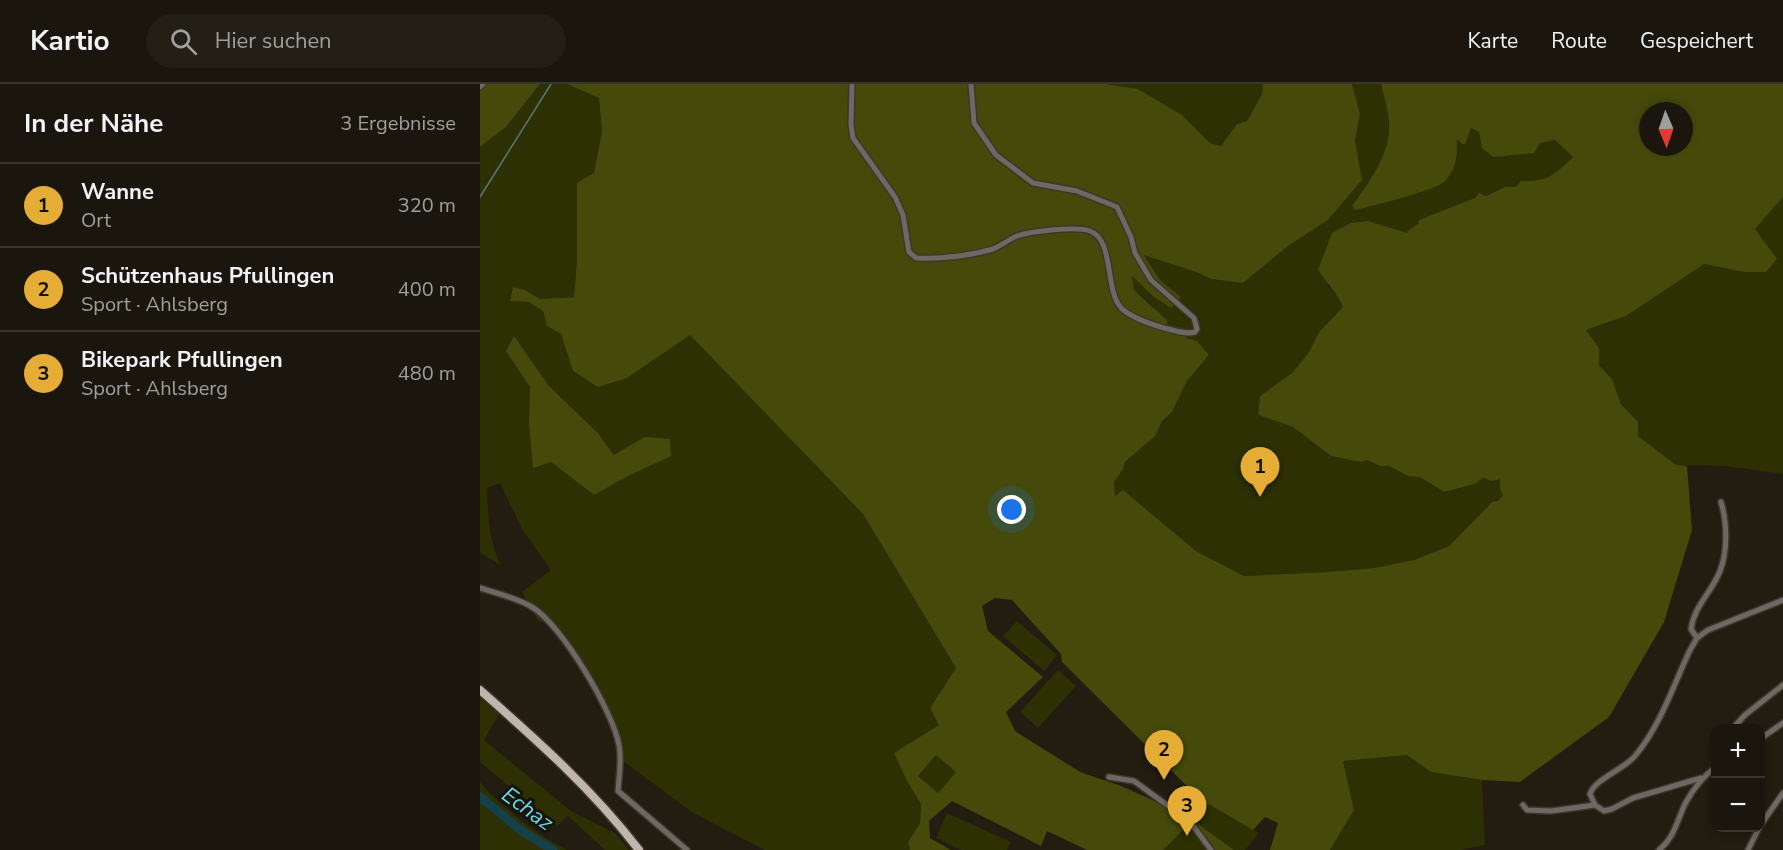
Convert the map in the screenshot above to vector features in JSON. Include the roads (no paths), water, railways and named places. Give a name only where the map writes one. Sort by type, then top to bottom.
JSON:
[{"type":"main road","points":[[480,690],[541,744],[602,805],[639,850]]},
{"type":"street","points":[[852,84],[853,138],[895,197],[903,214],[909,252],[916,258],[953,256],[994,248],[1017,236],[1044,230],[1089,230],[1096,234],[1104,245],[1114,292],[1123,309],[1151,325],[1186,333],[1192,333],[1197,329],[1194,318],[1151,280],[1135,253],[1131,237],[1117,207],[1077,190],[1033,183],[996,155],[974,123],[971,84]]},
{"type":"street","points":[[1697,638],[1691,629],[1693,618],[1720,571],[1725,555],[1724,511],[1721,502]]},
{"type":"street","points":[[480,588],[521,602],[541,613],[553,627],[594,685],[610,716],[620,747],[618,791],[687,850]]},
{"type":"street","points":[[1594,805],[1590,794],[1595,784],[1614,774],[1632,760],[1647,741],[1697,638],[1708,630],[1783,600]]},
{"type":"street","points":[[1737,724],[1783,685]]},
{"type":"street","points":[[1765,735],[1783,723]]},
{"type":"street","points":[[1523,805],[1527,810],[1551,811],[1594,805],[1604,811],[1612,810],[1633,798],[1701,778],[1711,771]]},
{"type":"street","points":[[1109,777],[1134,782],[1171,808],[1191,823],[1211,850]]},
{"type":"street","points":[[1659,850],[1669,841],[1701,778]]},
{"type":"street","points":[[1765,820],[1783,793]]},
{"type":"street","points":[[1748,850],[1757,832]]},
{"type":"waterway","points":[[480,197],[551,84]]},
{"type":"waterway","name":"Echaz","points":[[480,797],[522,831],[553,850]]},
{"type":"place","name":"Wanne","points":[[1260,497]]},
{"type":"place","name":"Schützenhaus Pfullingen","points":[[1164,780]]},
{"type":"place","name":"Bikepark Pfullingen","points":[[1187,836]]}]
